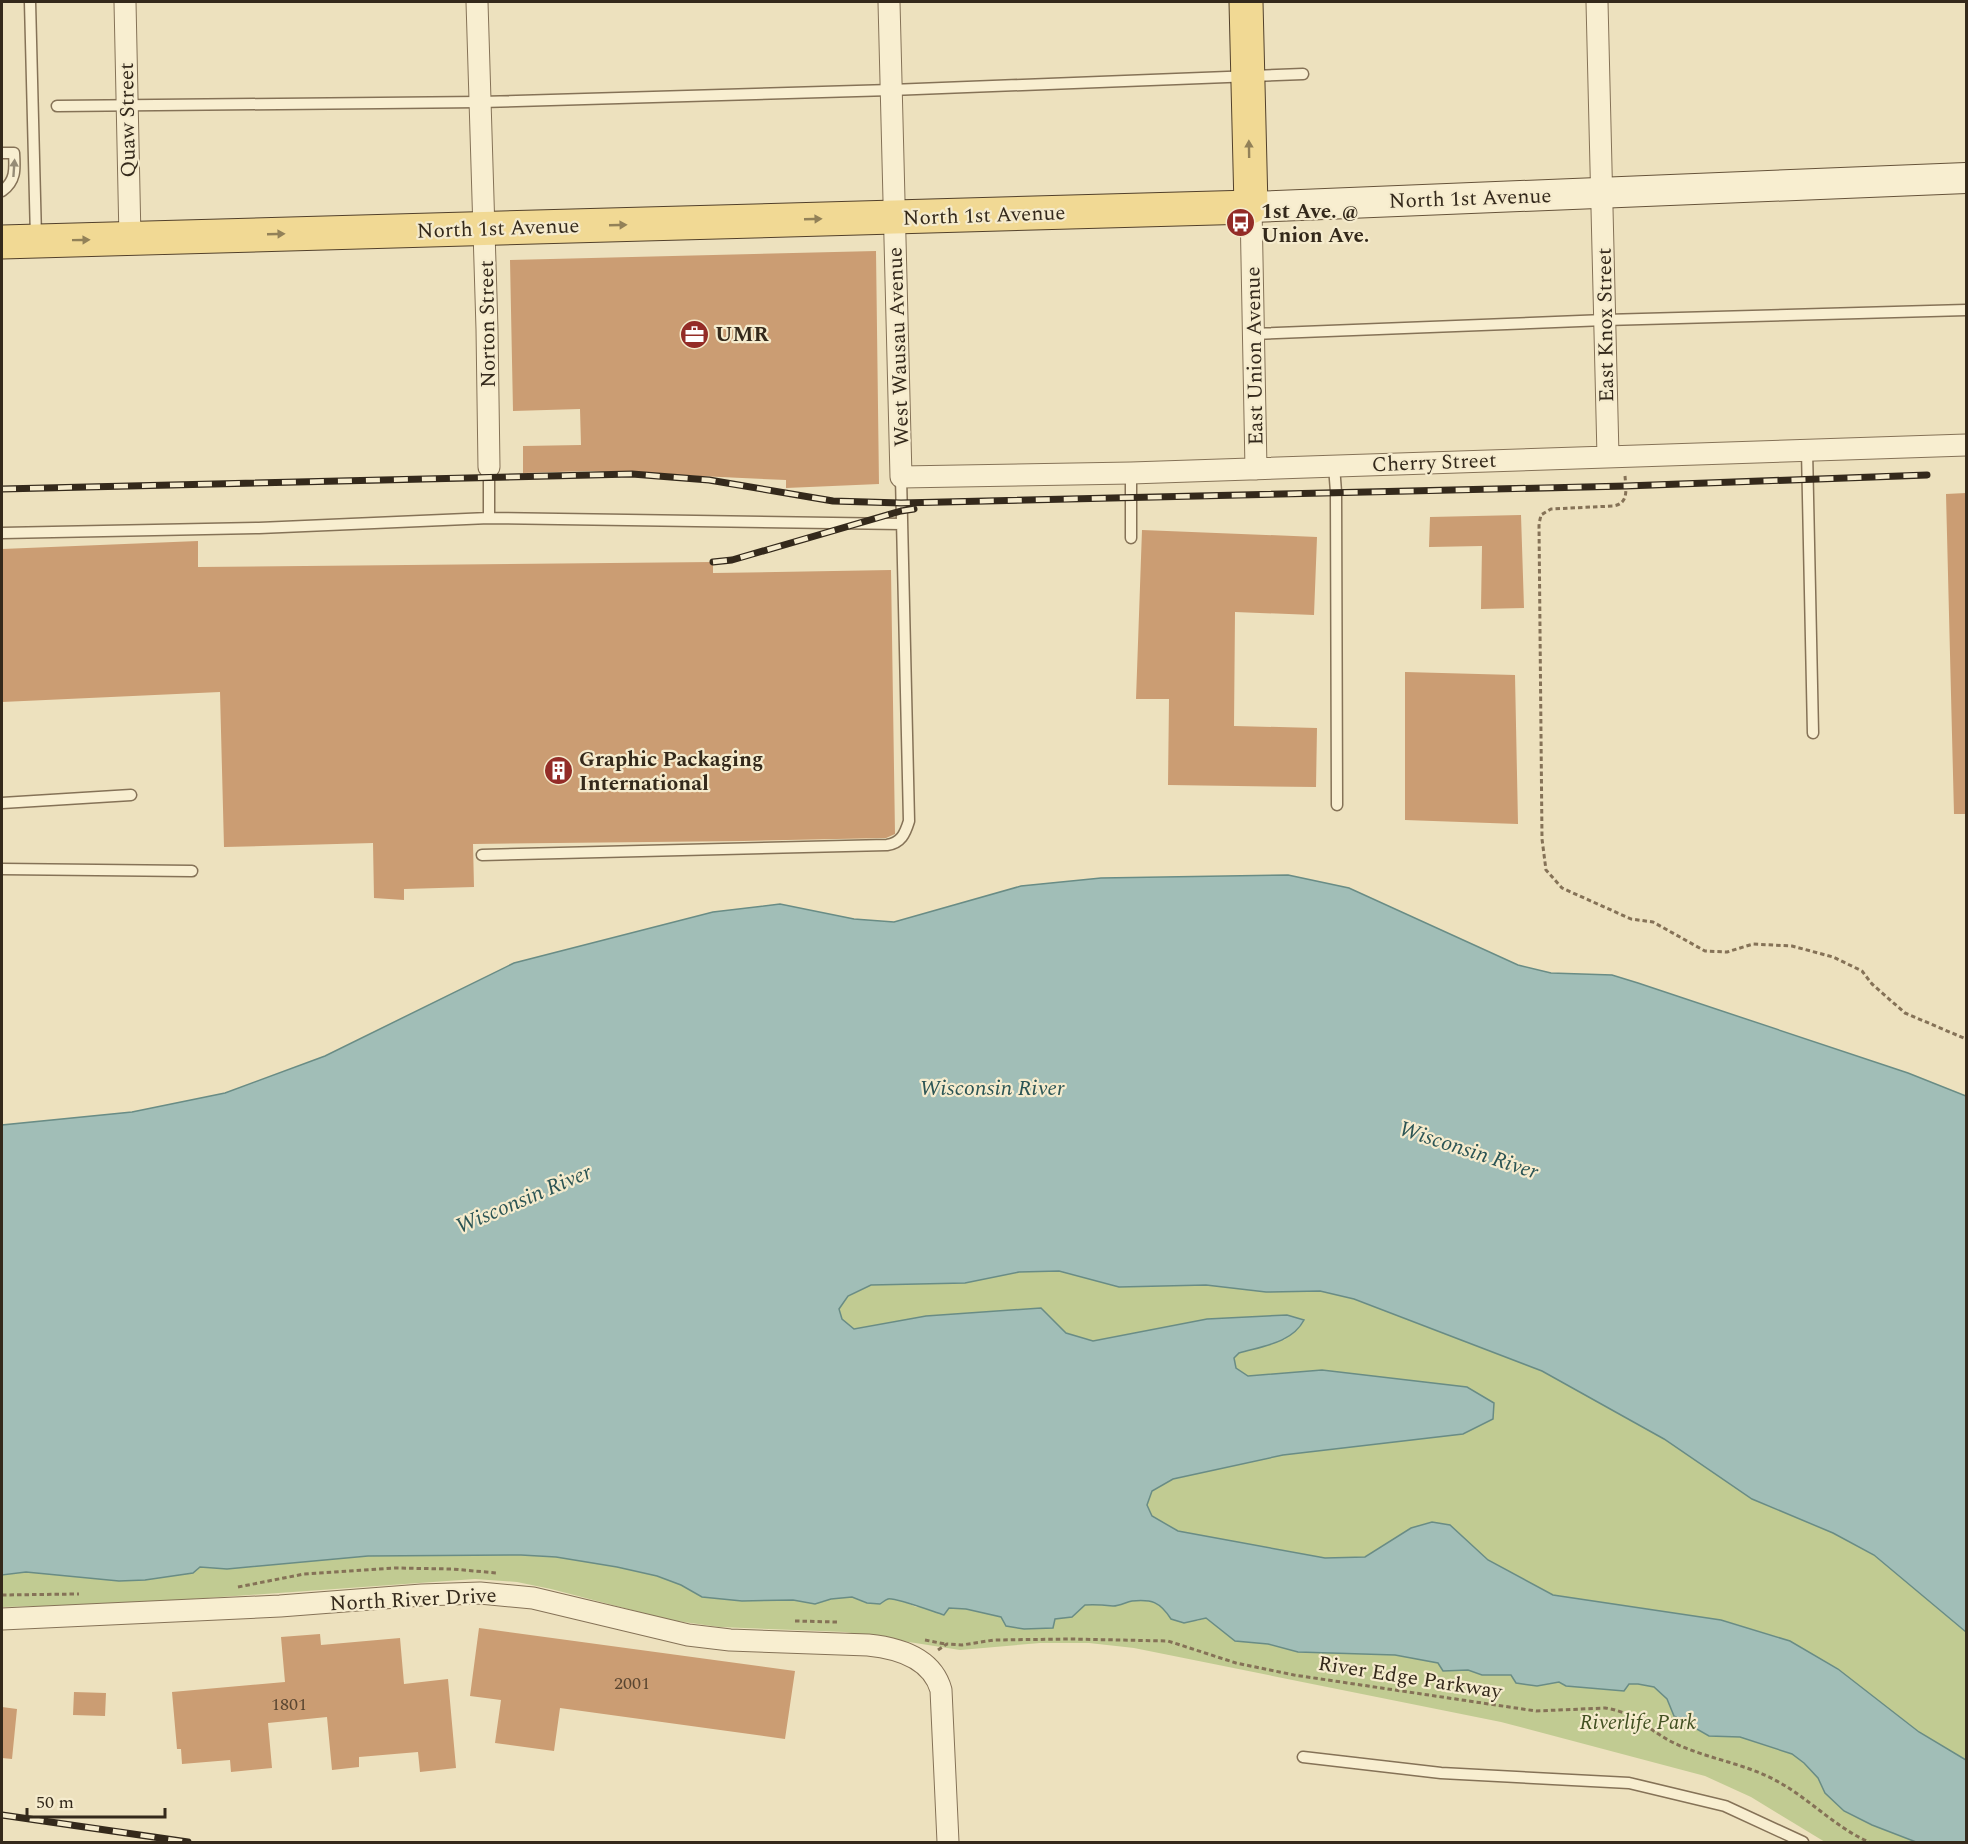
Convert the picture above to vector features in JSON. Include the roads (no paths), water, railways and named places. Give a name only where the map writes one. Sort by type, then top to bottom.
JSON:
[{"type":"main road","points":[[1246,2],[1251,207]]},
{"type":"main road","name":"North 1st Avenue","points":[[2,242],[1251,207]]},
{"type":"street","name":"Quaw Street","points":[[125,2],[130,238]]},
{"type":"street","name":"Norton Street","points":[[477,2],[489,467]]},
{"type":"street","name":"West Wausau Avenue","points":[[889,2],[901,477]]},
{"type":"street","name":"East Knox Street","points":[[1597,2],[1605,320],[1616,456]]},
{"type":"street","name":"North 1st Avenue","points":[[1251,207],[1966,178]]},
{"type":"street","name":"East Union Avenue","points":[[1251,207],[1256,469]]},
{"type":"street","name":"Cherry Street","points":[[901,477],[1131,473],[1966,445]]},
{"type":"street","name":"North River Drive","points":[[2,1619],[280,1606],[440,1594],[505,1594],[561,1604],[688,1635],[730,1640],[884,1647],[908,1654],[924,1664],[940,1684],[943,1699],[948,1842]]},
{"type":"lane","points":[[30,2],[36,241]]},
{"type":"lane","points":[[57,106],[481,102],[891,90],[1303,74]]},
{"type":"lane","points":[[2,153],[14,153],[15,170],[11,182],[2,191]]},
{"type":"lane","points":[[1254,334],[1605,320],[1966,310]]},
{"type":"lane","points":[[1807,450],[1813,733]]},
{"type":"lane","points":[[1334,466],[1337,805]]},
{"type":"lane","points":[[489,467],[489,518]]},
{"type":"lane","points":[[1131,473],[1131,538]]},
{"type":"lane","points":[[482,855],[887,845],[900,841],[909,821],[901,477]]},
{"type":"lane","points":[[2,533],[259,528],[489,518],[902,524]]},
{"type":"lane","points":[[2,803],[131,795]]},
{"type":"lane","points":[[2,869],[192,871]]},
{"type":"lane","points":[[1303,1757],[1441,1773],[1629,1783],[1725,1806],[1803,1842]]},
{"type":"water","name":"Wisconsin River","points":[[1288,875],[1349,888],[1518,965],[1551,973],[1612,975],[1908,1073],[1966,1096],[1966,1632],[1874,1555],[1833,1533],[1752,1499],[1664,1439],[1542,1371],[1354,1299],[1320,1291],[1266,1292],[1206,1285],[1119,1287],[1059,1271],[1019,1272],[965,1283],[871,1285],[848,1296],[839,1309],[842,1319],[854,1329],[926,1316],[1041,1308],[1066,1333],[1093,1341],[1207,1319],[1287,1315],[1304,1320],[1299,1328],[1284,1339],[1239,1353],[1234,1358],[1236,1368],[1248,1376],[1322,1370],[1467,1387],[1494,1403],[1493,1419],[1463,1434],[1283,1455],[1173,1479],[1152,1491],[1147,1505],[1152,1516],[1178,1531],[1325,1558],[1365,1557],[1411,1528],[1432,1522],[1450,1525],[1488,1560],[1553,1595],[1721,1620],[1790,1641],[1838,1669],[1919,1732],[1966,1760],[1966,1842],[1916,1842],[1872,1825],[1844,1811],[1825,1793],[1818,1778],[1792,1754],[1740,1737],[1709,1736],[1674,1716],[1667,1699],[1654,1687],[1629,1684],[1624,1691],[1566,1686],[1559,1682],[1537,1686],[1516,1683],[1511,1675],[1482,1675],[1468,1670],[1443,1671],[1438,1663],[1395,1655],[1298,1652],[1268,1644],[1235,1641],[1206,1618],[1184,1623],[1171,1619],[1159,1605],[1145,1601],[1132,1601],[1116,1606],[1085,1605],[1072,1617],[1055,1619],[1053,1628],[1024,1629],[1006,1626],[1001,1617],[966,1609],[949,1608],[944,1615],[892,1599],[887,1599],[880,1604],[867,1603],[852,1597],[831,1599],[815,1604],[793,1600],[742,1601],[702,1597],[681,1585],[657,1576],[556,1557],[521,1555],[368,1556],[227,1569],[200,1567],[193,1573],[145,1580],[119,1581],[26,1572],[2,1575],[2,1125],[132,1112],[225,1093],[325,1056],[514,963],[713,912],[780,904],[854,919],[894,922],[1021,886],[1101,878]]},
{"type":"railway","points":[[2,489],[632,474],[709,480],[833,501],[901,503],[1626,486],[1927,475]]},
{"type":"railway","points":[[713,562],[732,560],[914,509]]},
{"type":"railway","points":[[2,1815],[188,1842]]},
{"type":"place","name":"1st Ave. @ Union Ave.","points":[[1240,223]]},
{"type":"place","name":"UMR","points":[[694,334]]},
{"type":"place","name":"Graphic Packaging International","points":[[558,771]]},
{"type":"park label","name":"Riverlife Park","points":[[1638,1722]]}]
